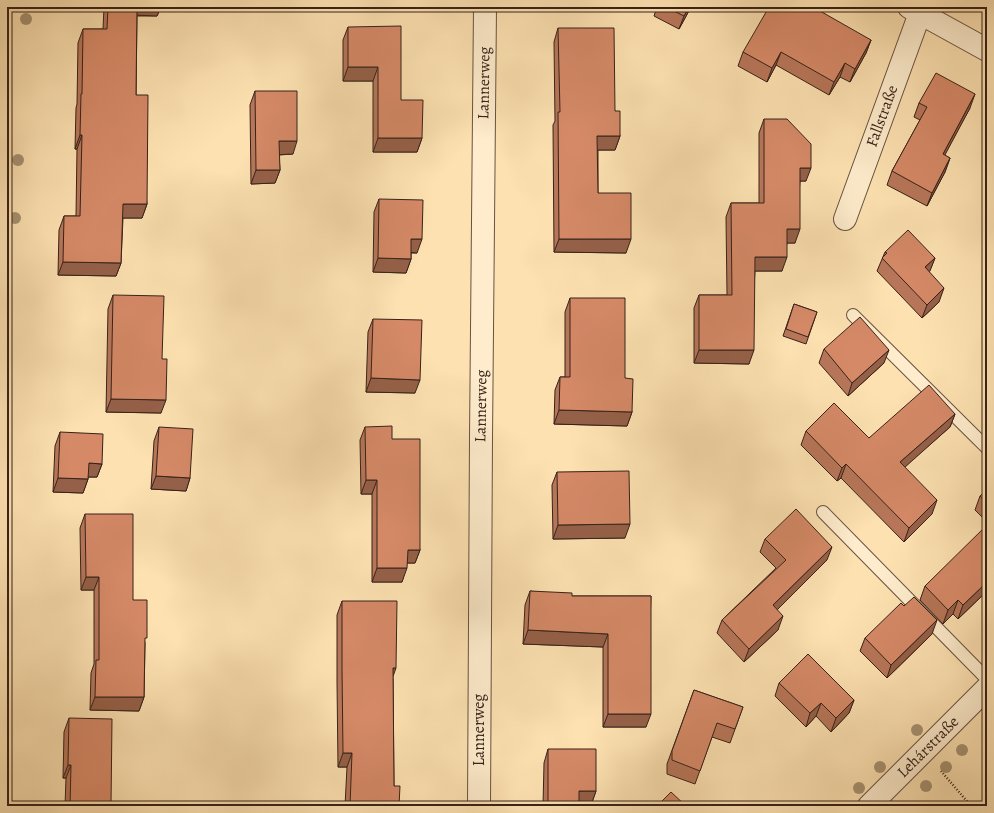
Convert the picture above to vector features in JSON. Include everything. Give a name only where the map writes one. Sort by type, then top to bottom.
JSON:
[{"type":"street","name":"Lannerweg","points":[[479,806],[485,7]]},
{"type":"street","name":"Fallstraße","points":[[845,219],[914,10],[987,50]]},
{"type":"street","name":"Lehárstraße","points":[[869,806],[987,688]]},
{"type":"lane","points":[[853,316],[987,448]]},
{"type":"lane","points":[[823,512],[987,679]]},
{"type":"path","points":[[923,751],[970,806]]},
{"type":"building","points":[[108,7],[137,7],[136,95],[148,95],[147,204],[123,204],[121,263],[63,262],[64,216],[80,216],[82,135],[80,135],[83,29],[107,29]]},
{"type":"building","points":[[666,7],[689,7],[684,16]]},
{"type":"building","points":[[769,7],[813,7],[871,40],[855,69],[845,63],[834,82],[781,52],[772,68],[743,52]]},
{"type":"building","points":[[401,26],[401,100],[423,100],[422,138],[378,138],[378,67],[348,67],[348,27]]},
{"type":"building","points":[[558,28],[614,28],[615,111],[620,111],[620,136],[597,136],[598,193],[631,193],[631,239],[559,239],[558,112],[560,112]]},
{"type":"building","points":[[936,73],[975,94],[943,154],[950,158],[932,193],[892,171],[927,107],[919,103]]},
{"type":"building","points":[[255,91],[297,91],[297,141],[279,141],[280,170],[256,170]]},
{"type":"building","points":[[764,119],[787,119],[811,144],[811,168],[800,168],[800,229],[787,229],[787,257],[755,257],[754,350],[699,350],[699,295],[732,295],[731,203],[764,203]]},
{"type":"building","points":[[379,199],[423,200],[422,239],[411,239],[411,259],[378,258]]},
{"type":"building","points":[[908,230],[935,258],[925,267],[944,288],[927,305],[882,258],[887,253],[885,252]]},
{"type":"building","points":[[113,295],[164,296],[162,359],[167,359],[166,400],[111,399]]},
{"type":"building","points":[[570,298],[625,298],[625,378],[633,379],[632,412],[559,410],[560,377],[570,377]]},
{"type":"building","points":[[794,304],[817,312],[808,337],[786,329]]},
{"type":"building","points":[[860,317],[889,350],[852,383],[824,349]]},
{"type":"building","points":[[373,319],[422,320],[420,380],[371,378]]},
{"type":"building","points":[[929,385],[955,414],[900,462],[937,500],[909,528],[846,464],[842,468],[806,431],[834,403],[869,438]]},
{"type":"building","points":[[392,426],[392,439],[420,439],[420,550],[408,550],[407,568],[377,568],[377,480],[366,480],[365,427]]},
{"type":"building","points":[[159,427],[193,429],[190,478],[156,476]]},
{"type":"building","points":[[60,432],[103,434],[102,464],[89,463],[88,479],[58,478]]},
{"type":"building","points":[[629,471],[630,524],[558,525],[557,472]]},
{"type":"building","points":[[987,489],[987,504],[980,496]]},
{"type":"building","points":[[796,509],[832,547],[773,605],[783,616],[749,649],[722,620],[786,560],[765,539]]},
{"type":"building","points":[[85,514],[133,514],[133,600],[147,600],[144,697],[95,697],[96,660],[99,660],[99,577],[86,577]]},
{"type":"building","points":[[987,525],[987,582],[963,605],[958,600],[948,610],[925,586]]},
{"type":"building","points":[[530,591],[572,593],[572,596],[651,596],[651,714],[608,714],[608,634],[528,630]]},
{"type":"building","points":[[914,597],[937,620],[891,665],[865,638],[901,603],[904,606]]},
{"type":"building","points":[[342,601],[397,601],[396,668],[393,668],[394,786],[400,786],[399,806],[350,806],[352,753],[343,753]]},
{"type":"building","points":[[808,654],[854,700],[836,718],[821,703],[810,713],[779,683]]},
{"type":"building","points":[[694,690],[743,707],[735,729],[717,723],[700,771],[672,760],[672,751]]},
{"type":"building","points":[[69,718],[112,719],[111,806],[70,806],[71,765],[68,765]]},
{"type":"building","points":[[548,749],[596,749],[596,791],[579,791],[579,806],[548,806]]},
{"type":"building","points":[[671,792],[686,806],[657,806]]}]
